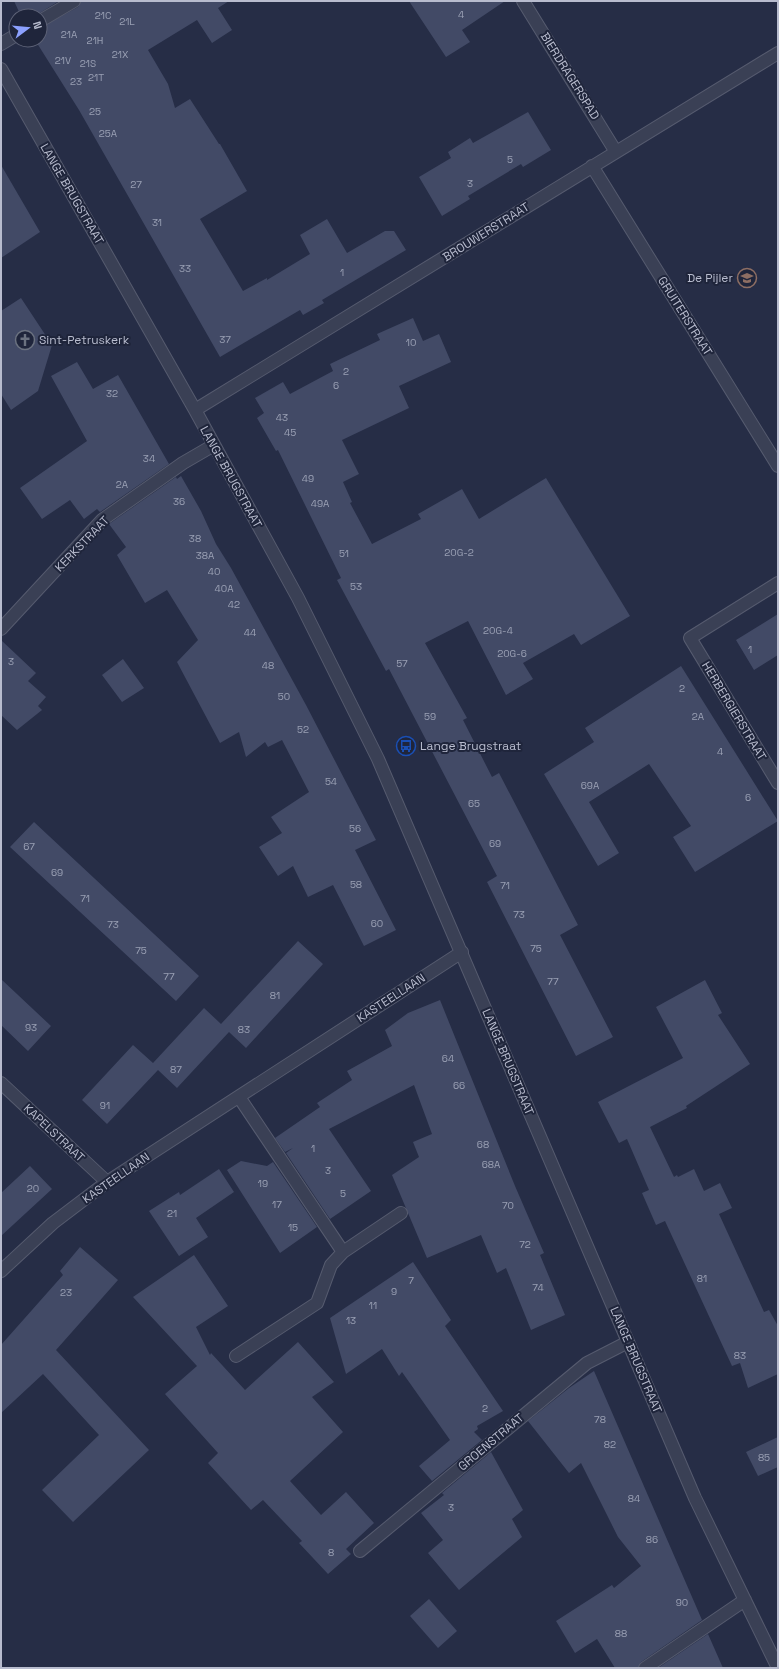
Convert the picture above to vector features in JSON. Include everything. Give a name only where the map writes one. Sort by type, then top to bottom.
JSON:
[{"type":"street","points":[[48,16],[74,1]]},
{"type":"street","name":"BIERDRAGERSPAD","points":[[523,1],[616,152]]},
{"type":"street","name":"BROUWERSTRAAT","points":[[195,410],[778,53]]},
{"type":"street","name":"LANGE BRUGSTRAAT","points":[[1,69],[195,410],[298,598],[378,759],[462,952],[536,1131],[695,1498],[778,1668]]},
{"type":"street","name":"GRUITERSTRAAT","points":[[592,166],[778,466]]},
{"type":"street","name":"KERKSTRAAT","points":[[1,629],[102,520],[183,463],[214,445]]},
{"type":"street","name":"HERBERGIERSTRAAT","points":[[778,583],[690,638],[778,783]]},
{"type":"street","name":"KASTEELLAAN","points":[[1,1271],[53,1223],[107,1182],[462,952]]},
{"type":"street","name":"KAPELSTRAAT","points":[[1,1083],[107,1182]]},
{"type":"street","points":[[239,1096],[343,1252]]},
{"type":"street","points":[[236,1356],[317,1303],[331,1265],[343,1252],[401,1213]]},
{"type":"street","name":"GROENSTRAAT","points":[[360,1551],[587,1362],[628,1342]]},
{"type":"street","points":[[645,1668],[745,1600]]},
{"type":"building","points":[[14,1],[59,1],[48,8],[17,8]]},
{"type":"building","points":[[81,1],[229,1],[218,8],[232,30],[212,43],[197,20],[148,50],[168,84],[175,108],[190,99],[220,144],[247,191],[200,219],[243,291],[267,278],[267,280],[310,254],[300,235],[327,219],[347,253],[385,231],[394,231],[406,250],[322,300],[324,303],[303,315],[300,310],[220,357],[79,110],[40,48],[48,48],[48,24],[78,7]]},
{"type":"building","points":[[409,1],[505,1],[462,30],[470,42],[446,57]]},
{"type":"building","points":[[528,112],[551,150],[523,167],[521,164],[468,196],[470,199],[442,216],[419,177],[451,158],[448,152],[470,138],[473,143]]},
{"type":"building","points":[[1,165],[40,232],[1,258]]},
{"type":"building","name":"Sint-Petruskerk","points":[[21,298],[52,345],[38,391],[11,410],[1,394],[1,311]]},
{"type":"building","points":[[413,318],[423,341],[439,334],[451,362],[399,386],[409,408],[342,440],[359,474],[343,482],[352,502],[350,503],[372,544],[421,519],[418,514],[462,489],[479,519],[546,478],[630,616],[581,645],[574,634],[523,663],[533,679],[506,695],[468,621],[425,643],[467,718],[463,720],[492,777],[499,773],[578,925],[560,935],[613,1037],[576,1056],[487,882],[497,876],[389,669],[386,671],[337,580],[341,578],[278,450],[276,451],[257,418],[264,413],[255,398],[283,382],[290,394],[333,371],[330,364],[380,340],[377,334]]},
{"type":"building","points":[[77,362],[93,389],[118,375],[169,464],[100,512],[97,509],[84,519],[70,500],[42,519],[20,488],[87,441],[51,376]]},
{"type":"building","points":[[181,476],[201,511],[216,544],[231,568],[306,705],[376,840],[355,850],[396,930],[364,946],[333,885],[308,897],[293,866],[278,876],[259,847],[282,833],[271,817],[309,792],[282,740],[268,747],[265,742],[246,757],[239,732],[220,743],[177,662],[198,640],[167,590],[145,603],[117,555],[126,547],[109,524],[176,477],[177,479]]},
{"type":"building","points":[[778,614],[778,655],[754,670],[736,640]]},
{"type":"building","points":[[1,640],[36,673],[28,681],[46,697],[38,706],[42,710],[17,730],[1,715]]},
{"type":"building","points":[[123,659],[144,688],[122,702],[102,675]]},
{"type":"building","points":[[681,666],[778,821],[695,872],[673,837],[691,826],[649,764],[589,802],[619,853],[598,866],[544,774],[594,742],[585,728]]},
{"type":"building","points":[[34,822],[199,976],[176,1001],[10,847]]},
{"type":"building","points":[[298,941],[323,964],[246,1048],[229,1032],[177,1088],[158,1070],[107,1124],[82,1100],[133,1045],[153,1063],[204,1008],[221,1024]]},
{"type":"building","points":[[1,979],[51,1026],[28,1051],[1,1025]]},
{"type":"building","points":[[705,980],[722,1013],[718,1015],[750,1064],[686,1106],[687,1108],[650,1127],[674,1177],[677,1175],[678,1177],[694,1169],[704,1191],[720,1183],[732,1208],[719,1214],[764,1312],[769,1310],[778,1326],[778,1374],[748,1388],[740,1363],[732,1366],[665,1221],[656,1225],[642,1193],[649,1190],[627,1139],[619,1143],[598,1102],[683,1058],[656,1007]]},
{"type":"building","points":[[440,1000],[515,1186],[544,1253],[540,1255],[565,1315],[531,1330],[506,1268],[497,1273],[481,1235],[427,1258],[392,1175],[419,1157],[413,1142],[432,1134],[414,1085],[329,1129],[371,1191],[330,1219],[286,1153],[293,1148],[285,1152],[275,1138],[320,1107],[317,1103],[352,1080],[347,1071],[392,1046],[385,1030],[408,1013]]},
{"type":"building","points":[[241,1161],[267,1166],[273,1162],[317,1227],[280,1253],[227,1170]]},
{"type":"building","points":[[30,1166],[52,1189],[1,1236],[1,1193]]},
{"type":"building","points":[[219,1169],[234,1192],[196,1218],[208,1237],[179,1256],[149,1211],[179,1192],[180,1195]]},
{"type":"building","points":[[80,1247],[118,1280],[56,1350],[149,1450],[73,1522],[42,1490],[99,1435],[43,1374],[1,1413],[1,1345],[63,1275],[60,1271]]},
{"type":"building","points":[[194,1255],[228,1306],[196,1327],[210,1355],[211,1353],[245,1390],[298,1342],[334,1382],[312,1397],[343,1432],[290,1481],[321,1515],[346,1492],[374,1523],[346,1549],[351,1554],[328,1574],[299,1543],[302,1541],[263,1500],[251,1510],[208,1463],[218,1453],[165,1394],[197,1366],[133,1297]]},
{"type":"building","points":[[413,1262],[451,1320],[445,1326],[503,1411],[477,1426],[478,1429],[474,1432],[482,1440],[432,1481],[419,1466],[450,1440],[402,1372],[399,1376],[382,1349],[346,1374],[330,1318]]},
{"type":"building","points":[[594,1371],[702,1620],[641,1662],[638,1668],[615,1668],[597,1639],[575,1653],[556,1621],[612,1585],[614,1588],[641,1566],[618,1537],[581,1463],[569,1473],[528,1421],[569,1388]]},
{"type":"building","points":[[778,1437],[778,1467],[758,1476],[746,1452]]},
{"type":"building","points":[[491,1452],[523,1510],[512,1519],[522,1537],[459,1590],[428,1553],[443,1540],[421,1513],[444,1495],[442,1493]]},
{"type":"building","points":[[429,1599],[457,1631],[438,1648],[410,1616]]},
{"type":"building","points":[[708,1634],[723,1668],[658,1668]]},
{"type":"place","name":"De Pijler","points":[[747,278]]},
{"type":"place","name":"Sint-Petruskerk","points":[[25,340]]},
{"type":"place","name":"Lange Brugstraat","points":[[406,746]]}]
